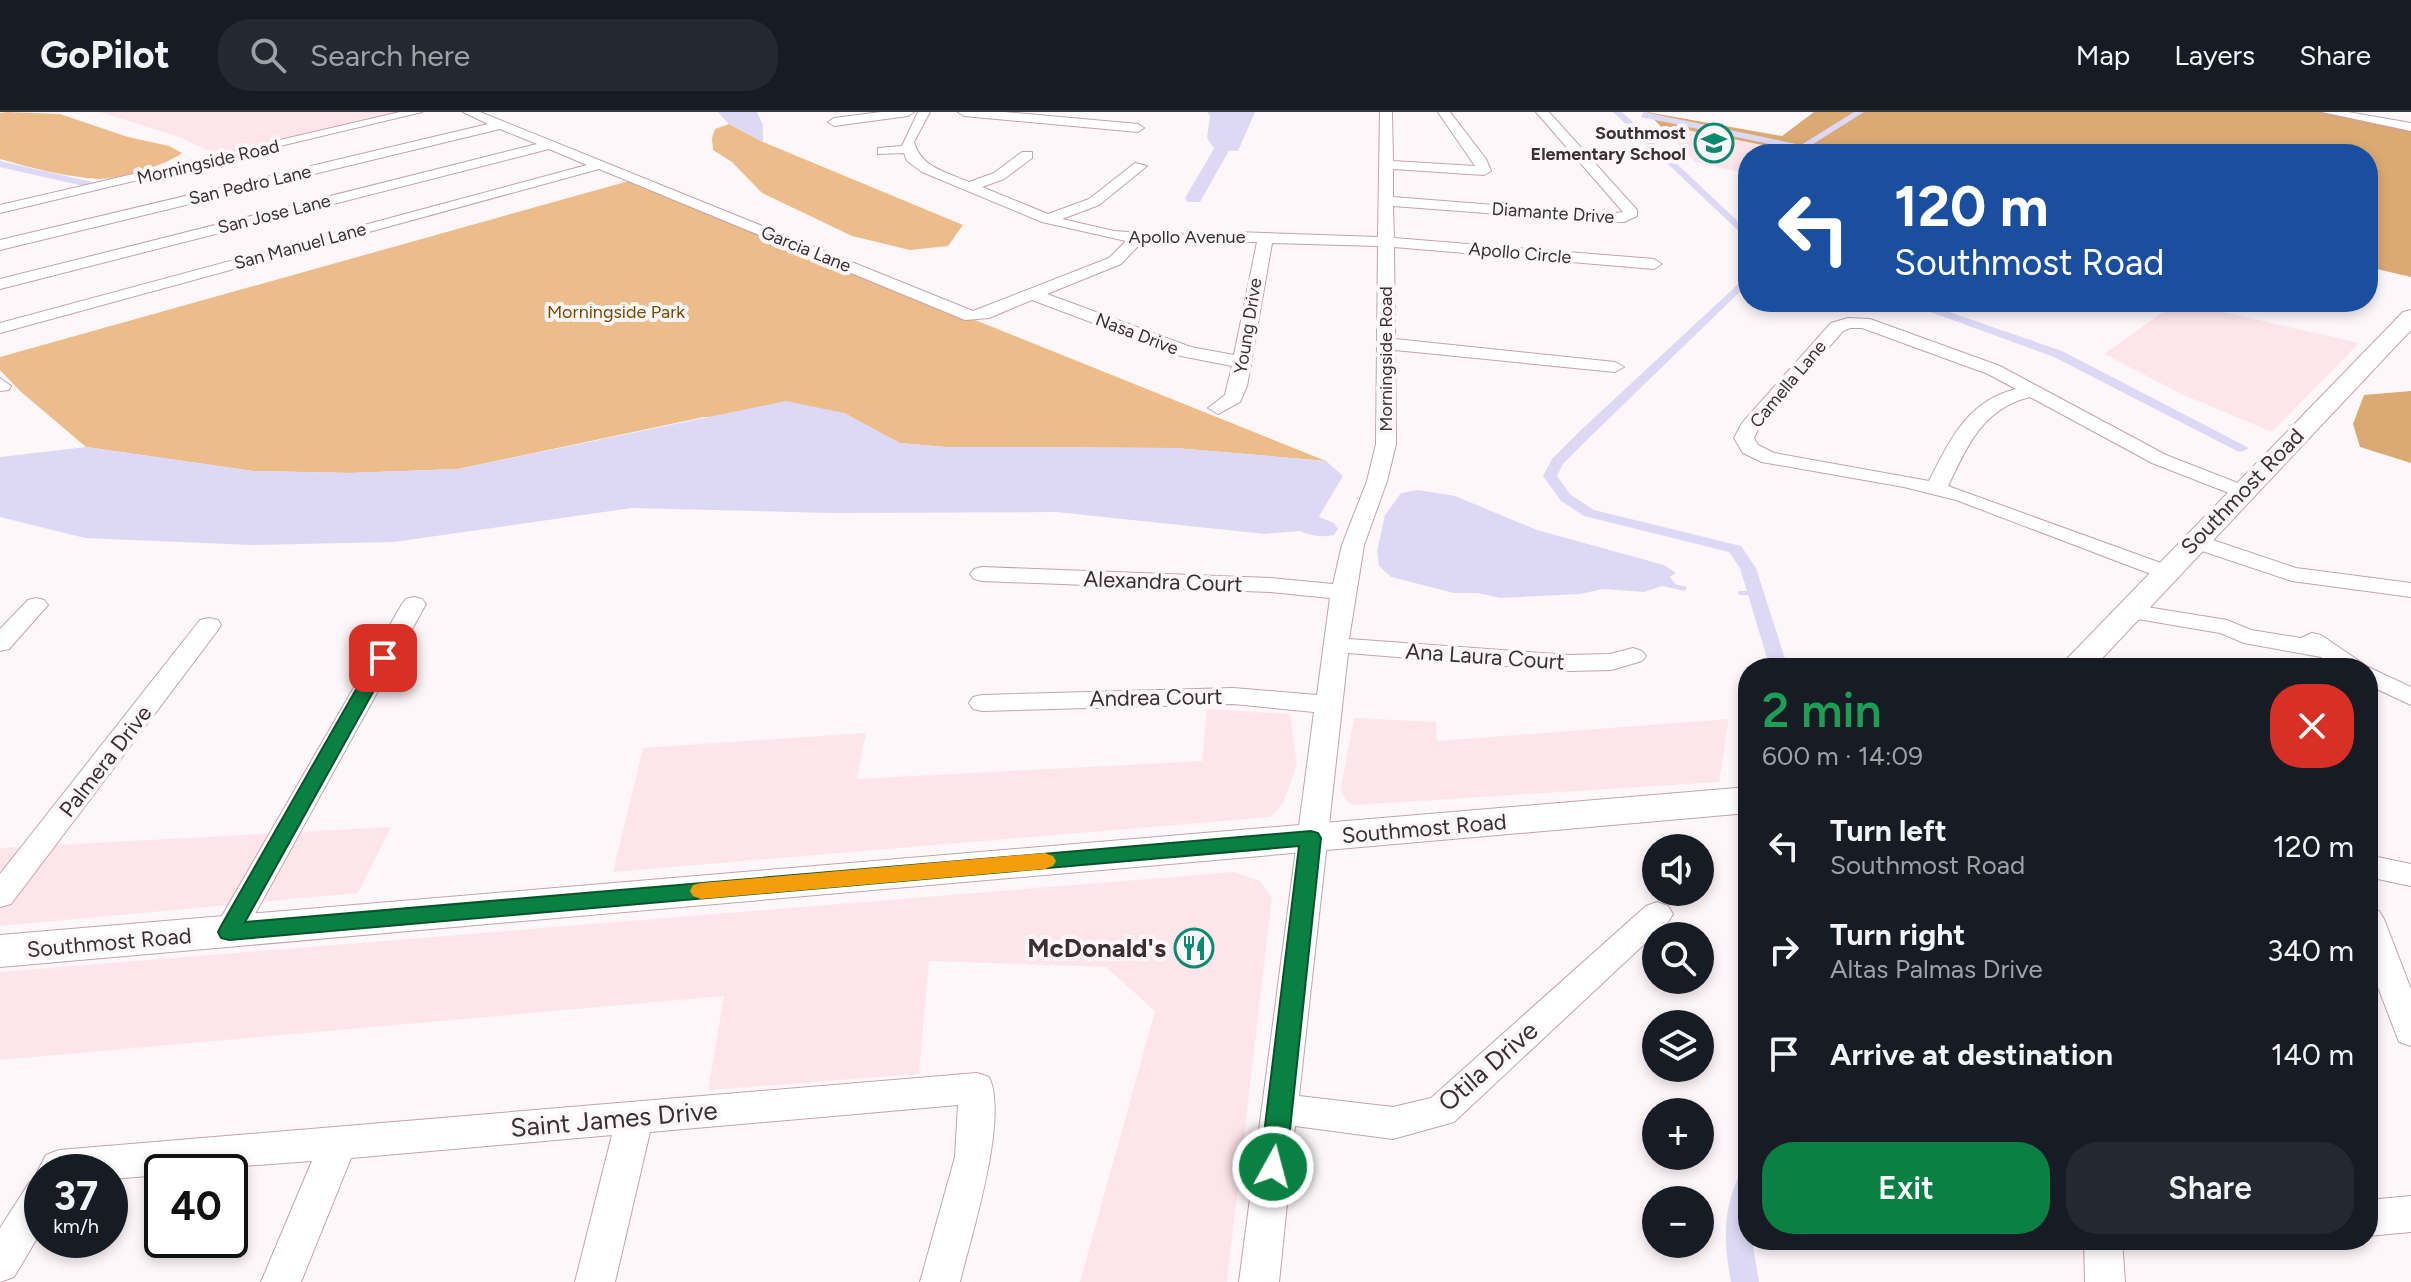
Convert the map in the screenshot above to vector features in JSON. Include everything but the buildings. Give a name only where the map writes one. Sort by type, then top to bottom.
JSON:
[{"type":"main road","name":"Southmost Road","points":[[2084,658],[2241,491],[2405,330]]},
{"type":"main road","name":"Southmost Road","points":[[0,951],[1738,801]]},
{"type":"street","name":"Morningside Road","points":[[0,209],[416,112]]},
{"type":"street","name":"Garcia Lane","points":[[469,112],[971,316],[1034,295],[1115,261],[1137,239]]},
{"type":"street","points":[[834,122],[908,112]]},
{"type":"street","points":[[883,151],[908,149],[924,112]]},
{"type":"street","points":[[964,112],[1138,128]]},
{"type":"street","name":"Morningside Road","points":[[1259,1282],[1343,592],[1353,545],[1377,481],[1386,444],[1386,112]]},
{"type":"street","points":[[1386,165],[1484,171],[1479,159],[1444,112]]},
{"type":"street","name":"Diamante Drive","points":[[1386,201],[1608,218],[1624,218],[1632,213],[1542,112]]},
{"type":"street","points":[[2328,112],[2411,127]]},
{"type":"street","name":"San Pedro Lane","points":[[0,245],[501,125]]},
{"type":"street","name":"San Jose Lane","points":[[0,284],[549,145]]},
{"type":"street","name":"Apollo Avenue","points":[[908,149],[912,158],[927,169],[1080,230],[1137,239],[1266,238],[1386,242]]},
{"type":"street","points":[[970,186],[999,176],[1027,155]]},
{"type":"street","name":"San Manuel Lane","points":[[0,328],[600,165]]},
{"type":"street","points":[[1047,219],[1094,202],[1140,166]]},
{"type":"street","name":"Young Drive","points":[[1218,408],[1233,398],[1243,362],[1266,238]]},
{"type":"street","name":"Apollo Circle","points":[[1386,242],[1654,264]]},
{"type":"street","name":"Nasa Drive","points":[[1034,295],[1187,352],[1243,362]]},
{"type":"street","name":"Camella Lane","points":[[2164,572],[2001,509],[1936,489],[1769,458],[1750,449],[1744,438],[1749,427],[1837,327],[1848,323],[1881,327],[1994,370],[2159,459],[2241,491]]},
{"type":"street","points":[[1387,344],[1615,367]]},
{"type":"street","points":[[1936,489],[1965,432],[1982,409],[2001,397],[2035,390]]},
{"type":"street","points":[[2199,537],[2351,581],[2411,590]]},
{"type":"street","name":"Alexandra Court","points":[[982,574],[1270,585],[1343,592]]},
{"type":"street","points":[[229,932],[414,604]]},
{"type":"street","points":[[0,644],[36,605]]},
{"type":"street","points":[[2128,611],[2227,627],[2244,636],[2272,636],[2325,650],[2339,658]]},
{"type":"street","name":"Palmera Drive","points":[[0,896],[209,625]]},
{"type":"street","name":"Ana Laura Court","points":[[1337,645],[1569,663],[1611,662],[1633,656]]},
{"type":"street","points":[[2378,680],[2411,697]]},
{"type":"street","name":"Andrea Court","points":[[982,703],[1233,696],[1330,705]]},
{"type":"street","points":[[2378,868],[2411,875]]},
{"type":"street","name":"Otila Drive","points":[[1280,1109],[1393,1123],[1441,1111],[1657,914]]},
{"type":"street","points":[[2378,945],[2411,1032]]},
{"type":"street","name":"Saint James Drive","points":[[128,1161],[977,1088],[973,1157],[940,1282]]},
{"type":"street","points":[[595,1282],[635,1117]]},
{"type":"street","points":[[281,1282],[339,1142]]},
{"type":"street","points":[[2378,1217],[2411,1214]]},
{"type":"street","points":[[0,1264],[24,1225]]},
{"type":"street","points":[[2103,1250],[2105,1282]]},
{"type":"shaded area","points":[[100,112],[403,112],[218,155],[179,137]]},
{"type":"shaded area","points":[[718,112],[757,112],[763,125],[763,142],[729,124]]},
{"type":"shaded area","points":[[1207,112],[1255,112],[1238,151],[1215,150],[1207,138],[1210,116]]},
{"type":"shaded area","points":[[1647,112],[1782,136],[1814,112],[2330,112],[2411,128],[2411,277],[2378,269],[2378,144],[1758,144],[1682,129],[1666,132]]},
{"type":"shaded area","name":"Southmost Elementary School","points":[[1682,129],[1758,144],[1738,144],[1738,172],[1695,162],[1666,132]]},
{"type":"shaded area","points":[[2163,312],[2224,312],[2359,343],[2272,432],[2184,395],[2104,354]]},
{"type":"shaded area","points":[[2411,391],[2411,463],[2360,447],[2353,424],[2364,395]]},
{"type":"shaded area","points":[[786,401],[844,413],[900,443],[945,447],[1175,448],[1326,461],[1343,476],[1311,530],[1265,534],[1056,512],[833,513],[632,508],[394,542],[251,545],[85,538],[0,517],[0,457],[86,447],[253,471],[350,473],[458,469]]},
{"type":"shaded area","points":[[1418,490],[1455,496],[1537,530],[1664,565],[1676,573],[1670,577],[1675,584],[1687,587],[1685,591],[1662,586],[1644,592],[1603,589],[1580,594],[1500,598],[1478,593],[1454,593],[1391,577],[1379,566],[1377,551],[1385,515],[1401,493]]},
{"type":"shaded area","points":[[1207,709],[1290,714],[1297,765],[1283,803],[1270,817],[613,872],[643,748],[866,733],[857,779],[1202,761]]},
{"type":"shaded area","points":[[1354,718],[1436,722],[1437,741],[1729,719],[1719,782],[1355,805],[1346,801],[1341,788]]},
{"type":"shaded area","points":[[391,827],[358,893],[0,926],[0,848]]},
{"type":"shaded area","points":[[1234,872],[1260,881],[1272,898],[1227,1282],[1080,1282],[1155,1011],[1106,967],[929,961],[919,1074],[708,1090],[724,996],[0,1060],[0,972]]},
{"type":"green space","points":[[0,113],[60,114],[128,137],[169,146],[182,153],[130,174],[99,179],[37,169],[0,159]]},
{"type":"green space","points":[[729,124],[763,142],[963,225],[948,246],[910,250],[852,236],[762,193],[732,162],[713,150],[715,129]]},
{"type":"green space","name":"Morningside Park","points":[[629,181],[1326,461],[1175,448],[945,447],[899,443],[844,413],[704,417],[458,469],[350,473],[253,471],[86,447],[0,370],[0,357]]},
{"type":"waterway","points":[[1194,198],[1223,147],[1230,112]]},
{"type":"waterway","points":[[1617,112],[1738,227]]},
{"type":"waterway","points":[[1808,144],[1860,112]]},
{"type":"waterway","points":[[1644,115],[1783,144]]},
{"type":"waterway","points":[[0,164],[92,185]]},
{"type":"waterway","points":[[1738,288],[1557,462],[1550,476],[1566,498],[1589,513],[1735,549],[1748,568],[1776,658]]},
{"type":"waterway","points":[[1938,312],[2058,354],[2242,448]]},
{"type":"waterway","points":[[1276,507],[1313,527],[1324,529]]},
{"type":"waterway","points":[[1740,593],[1755,593]]},
{"type":"waterway","points":[[1740,1250],[1745,1282]]},
{"type":"slow traffic","points":[[701,891],[1045,861]]},
{"type":"place","name":"Southmost Elementary School","points":[[1714,143]]},
{"type":"place","name":"McDonald's","points":[[1194,948]]},
{"type":"route","points":[[383,658],[229,932],[1311,838],[1273,1167]]}]
